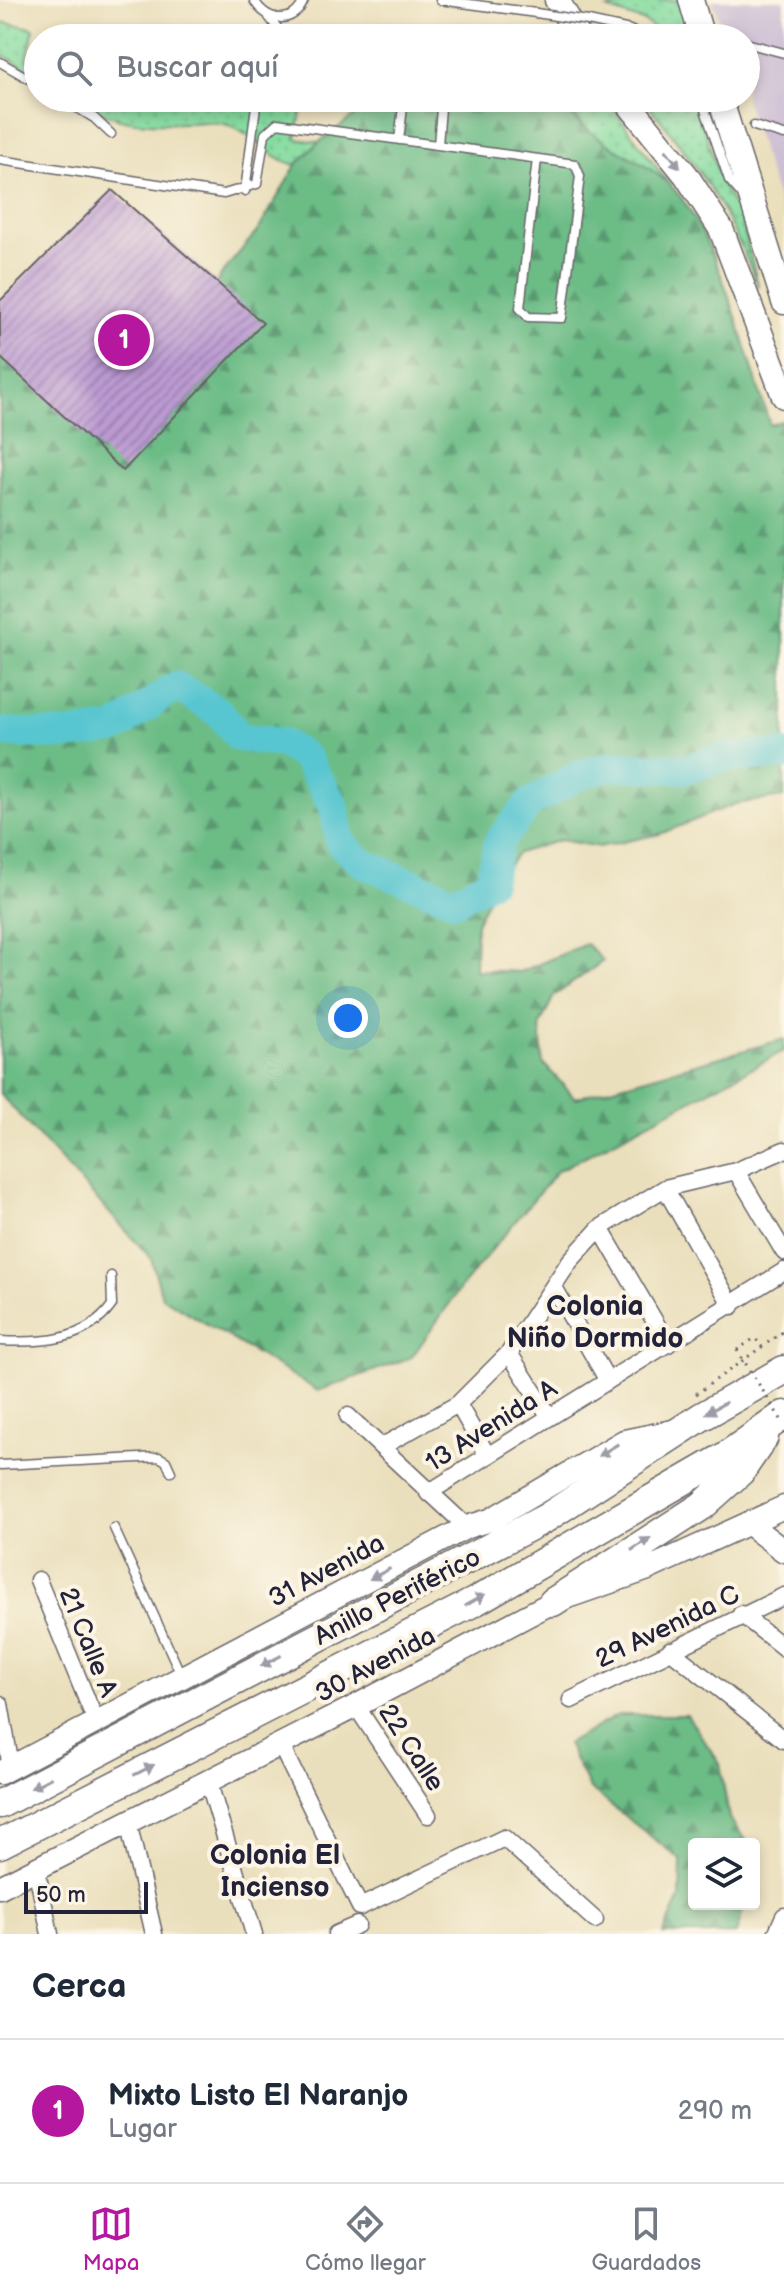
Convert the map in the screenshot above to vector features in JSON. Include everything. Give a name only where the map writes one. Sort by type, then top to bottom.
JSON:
[{"type":"highway","name":"Anillo Periférico","points":[[0,1804],[546,1518],[682,1429],[773,1377],[784,1364]]},
{"type":"highway","name":"Anillo Periférico","points":[[0,1844],[476,1601],[726,1456],[781,1420]]},
{"type":"highway","points":[[553,1602],[702,1506],[741,1471],[781,1420]]},
{"type":"main road","points":[[691,0],[698,24]]},
{"type":"main road","points":[[546,6],[576,24]]},
{"type":"main road","points":[[635,112],[686,175],[721,229],[781,386]]},
{"type":"main road","points":[[724,112],[784,302]]},
{"type":"street","points":[[381,1447],[458,1404],[509,1353],[555,1289],[570,1261],[600,1228],[665,1188],[736,1171],[784,1150]]},
{"type":"street","points":[[736,1171],[784,1252]]},
{"type":"street","points":[[665,1188],[732,1306]]},
{"type":"street","points":[[600,1228],[668,1344]]},
{"type":"street","name":"13 Avenida A","points":[[428,1493],[784,1271]]},
{"type":"street","points":[[555,1289],[608,1381]]},
{"type":"street","points":[[509,1353],[550,1417]]},
{"type":"street","points":[[458,1404],[487,1455]]},
{"type":"street","points":[[348,1416],[467,1527]]},
{"type":"street","name":"31 Avenida","points":[[6,1770],[467,1527],[490,1520],[624,1441],[682,1429]]},
{"type":"street","name":"30 Avenida","points":[[0,1887],[553,1602],[648,1569],[784,1507]]},
{"type":"street","points":[[750,1525],[784,1551]]},
{"type":"street","name":"21 Calle A","points":[[38,1580],[96,1722]]},
{"type":"street","name":"29 Avenida C","points":[[571,1700],[741,1614],[784,1596]]},
{"type":"street","points":[[741,1614],[784,1648]]},
{"type":"street","points":[[670,1650],[784,1740]]},
{"type":"street","points":[[0,1704],[6,1770]]},
{"type":"street","name":"22 Calle","points":[[356,1706],[428,1815]]},
{"type":"street","points":[[280,1744],[357,1904],[369,1906],[498,1840],[509,1841],[595,1920]]},
{"type":"street","points":[[208,1780],[254,1934]]},
{"type":"street","points":[[128,1822],[154,1934]]},
{"type":"street","points":[[36,1867],[50,1934]]},
{"type":"street","points":[[336,1934],[357,1925]]},
{"type":"lane","points":[[254,0],[274,24]]},
{"type":"lane","points":[[269,17],[281,19],[292,15],[304,0]]},
{"type":"lane","points":[[440,0],[546,6]]},
{"type":"lane","points":[[760,47],[784,53]]},
{"type":"lane","points":[[0,62],[24,76]]},
{"type":"lane","points":[[80,112],[111,134]]},
{"type":"lane","points":[[245,191],[255,112]]},
{"type":"lane","points":[[399,140],[402,112]]},
{"type":"lane","points":[[438,145],[441,112]]},
{"type":"lane","points":[[706,112],[729,180],[753,208]]},
{"type":"lane","points":[[0,160],[224,194],[245,191],[257,184],[265,134],[277,123],[575,164],[580,176],[563,311],[562,318],[555,321],[528,317],[520,308],[537,159]]},
{"type":"lane","points":[[754,126],[784,135]]},
{"type":"lane","points":[[0,1341],[48,1342],[74,1334],[112,1305],[111,1276]]},
{"type":"lane","points":[[0,1465],[159,1457],[166,1461],[171,1472]]},
{"type":"lane","points":[[114,1528],[183,1678]]},
{"type":"path","points":[[682,1429],[698,1390],[784,1331]]},
{"type":"path","points":[[762,1347],[755,1338],[737,1350],[781,1420]]},
{"type":"shaded area","points":[[713,0],[784,0],[784,220],[749,112],[760,112],[760,24],[721,24]]},
{"type":"green space","points":[[640,0],[680,0],[686,24],[648,24],[608,9]]},
{"type":"green space","points":[[0,22],[24,26],[24,67],[0,54]]},
{"type":"green space","points":[[301,112],[296,139],[319,142],[296,165],[279,158],[246,134],[223,123],[127,121],[103,113]]},
{"type":"green space","points":[[359,112],[568,112],[598,137],[660,176],[689,210],[704,237],[742,334],[770,425],[784,420],[784,797],[735,804],[660,834],[599,847],[560,840],[518,853],[495,884],[476,923],[475,970],[520,972],[586,944],[603,961],[554,996],[540,1025],[543,1063],[575,1098],[784,1039],[784,1051],[557,1171],[461,1287],[412,1357],[318,1391],[162,1297],[151,1258],[0,1094],[0,326],[182,335],[224,271],[259,229],[296,165],[319,142]]},
{"type":"green space","points":[[571,112],[615,112],[672,188],[590,132]]},
{"type":"green space","points":[[653,112],[697,112],[721,183],[740,216],[759,288],[723,210],[679,144]]},
{"type":"green space","points":[[618,1715],[687,1715],[720,1764],[729,1818],[744,1838],[688,1838],[688,1910],[743,1910],[736,1934],[663,1934],[680,1899],[681,1860],[589,1788],[567,1744]]},
{"type":"building","points":[[112,190],[263,323],[123,471],[0,357],[0,301]]},
{"type":"waterway","points":[[0,732],[66,735],[115,729],[176,686],[219,712],[239,737],[282,743],[305,757],[334,806],[340,843],[363,863],[455,901],[490,881],[499,841],[530,803],[579,775],[611,766],[686,769],[723,757],[784,755]]},
{"type":"place","name":"Mixto Listo El Naranjo","points":[[124,340]]},
{"type":"district","name":"Colonia Niño Dormido","points":[[595,1321]]},
{"type":"district","name":"Colonia El Incienso","points":[[275,1870]]}]
